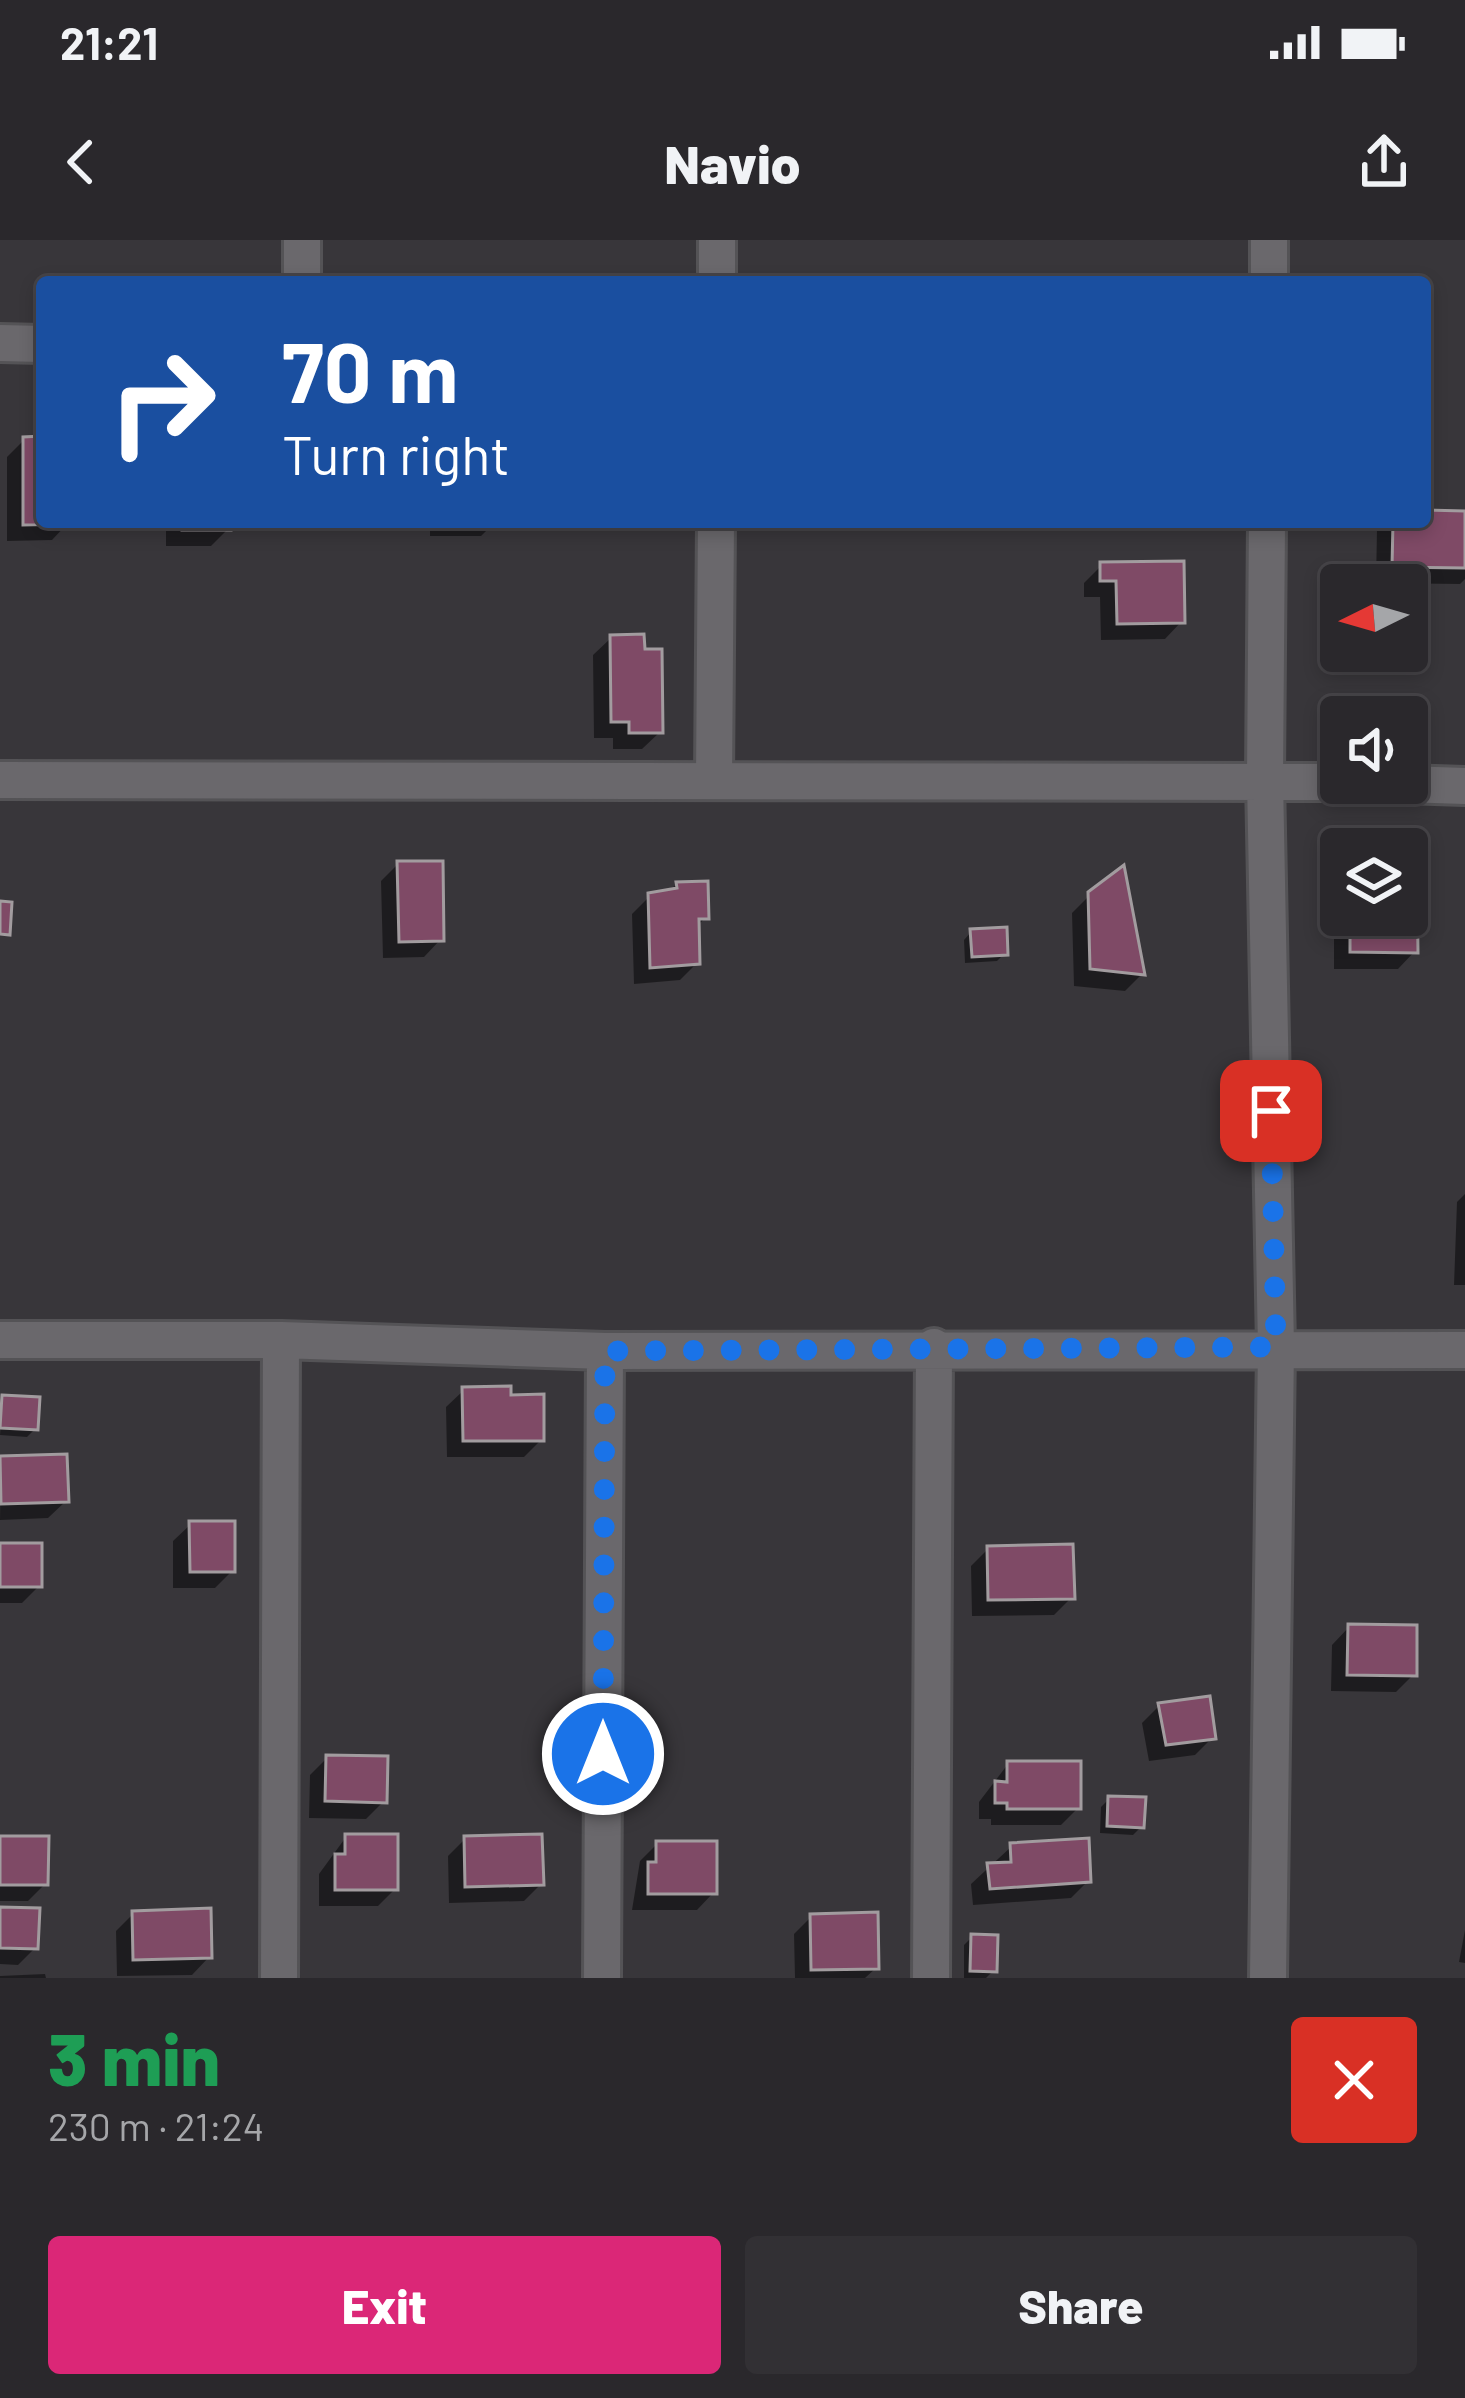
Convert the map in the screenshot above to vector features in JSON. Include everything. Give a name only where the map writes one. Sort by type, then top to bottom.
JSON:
[{"type":"street","points":[[302,240],[302,276]]},
{"type":"street","points":[[717,240],[717,276]]},
{"type":"street","points":[[1269,240],[1269,276]]},
{"type":"street","points":[[0,344],[36,344]]},
{"type":"street","points":[[714,780],[716,528]]},
{"type":"street","points":[[1267,528],[1265,779],[1276,1347],[1268,1978]]},
{"type":"street","points":[[0,780],[1320,781]]},
{"type":"street","points":[[1428,785],[1465,786]]},
{"type":"street","points":[[0,1340],[281,1340],[605,1351],[934,1347],[1465,1350]]},
{"type":"street","points":[[279,1978],[281,1340]]},
{"type":"street","points":[[931,1978],[934,1347]]},
{"type":"street","points":[[602,1978],[605,1351]]},
{"type":"building","points":[[36,436],[36,525],[23,525],[23,437]]},
{"type":"building","points":[[1431,510],[1465,511],[1465,568],[1392,564],[1393,528],[1431,528]]},
{"type":"building","points":[[182,528],[231,528],[231,530]]},
{"type":"building","points":[[1184,561],[1185,623],[1117,624],[1116,581],[1100,581],[1100,562]]},
{"type":"building","points":[[644,634],[645,649],[662,649],[663,733],[629,733],[629,722],[611,722],[610,635]]},
{"type":"building","points":[[397,861],[443,861],[444,941],[399,942]]},
{"type":"building","points":[[1124,865],[1145,975],[1090,969],[1088,892]]},
{"type":"building","points":[[708,881],[709,919],[699,919],[700,964],[650,968],[648,893],[677,888],[676,882]]},
{"type":"building","points":[[0,901],[12,902],[10,935],[0,934]]},
{"type":"building","points":[[1007,927],[1008,955],[972,957],[970,929]]},
{"type":"building","points":[[1350,936],[1418,936],[1418,953],[1350,952]]},
{"type":"building","points":[[511,1386],[511,1395],[544,1394],[544,1441],[463,1441],[462,1387]]},
{"type":"building","points":[[2,1395],[40,1397],[38,1430],[0,1428]]},
{"type":"building","points":[[67,1454],[69,1502],[1,1504],[0,1456]]},
{"type":"building","points":[[189,1521],[235,1521],[235,1572],[190,1572]]},
{"type":"building","points":[[0,1543],[42,1543],[42,1587],[0,1587]]},
{"type":"building","points":[[1073,1544],[1075,1599],[988,1600],[987,1546]]},
{"type":"building","points":[[1348,1624],[1417,1625],[1417,1676],[1347,1675]]},
{"type":"building","points":[[1210,1696],[1216,1739],[1166,1745],[1158,1703]]},
{"type":"building","points":[[326,1755],[388,1756],[387,1803],[325,1801]]},
{"type":"building","points":[[1007,1761],[1081,1761],[1081,1809],[1007,1809],[1007,1803],[995,1803],[995,1781],[1007,1782]]},
{"type":"building","points":[[1108,1796],[1146,1797],[1144,1828],[1107,1826]]},
{"type":"building","points":[[345,1834],[398,1834],[398,1890],[335,1890],[335,1854],[345,1854]]},
{"type":"building","points":[[542,1834],[544,1885],[465,1887],[464,1836]]},
{"type":"building","points":[[0,1836],[49,1836],[48,1885],[0,1885]]},
{"type":"building","points":[[1089,1838],[1091,1882],[990,1889],[987,1863],[1011,1862],[1010,1843]]},
{"type":"building","points":[[656,1841],[717,1841],[717,1894],[648,1894],[648,1862],[656,1862]]},
{"type":"building","points":[[0,1907],[40,1908],[38,1949],[0,1948]]},
{"type":"building","points":[[211,1908],[212,1958],[133,1960],[132,1911]]},
{"type":"building","points":[[878,1912],[879,1969],[811,1970],[810,1914]]},
{"type":"building","points":[[971,1934],[998,1935],[997,1972],[970,1971]]},
{"type":"route","points":[[603,1754],[605,1351],[1276,1347],[1271,1111]]}]
